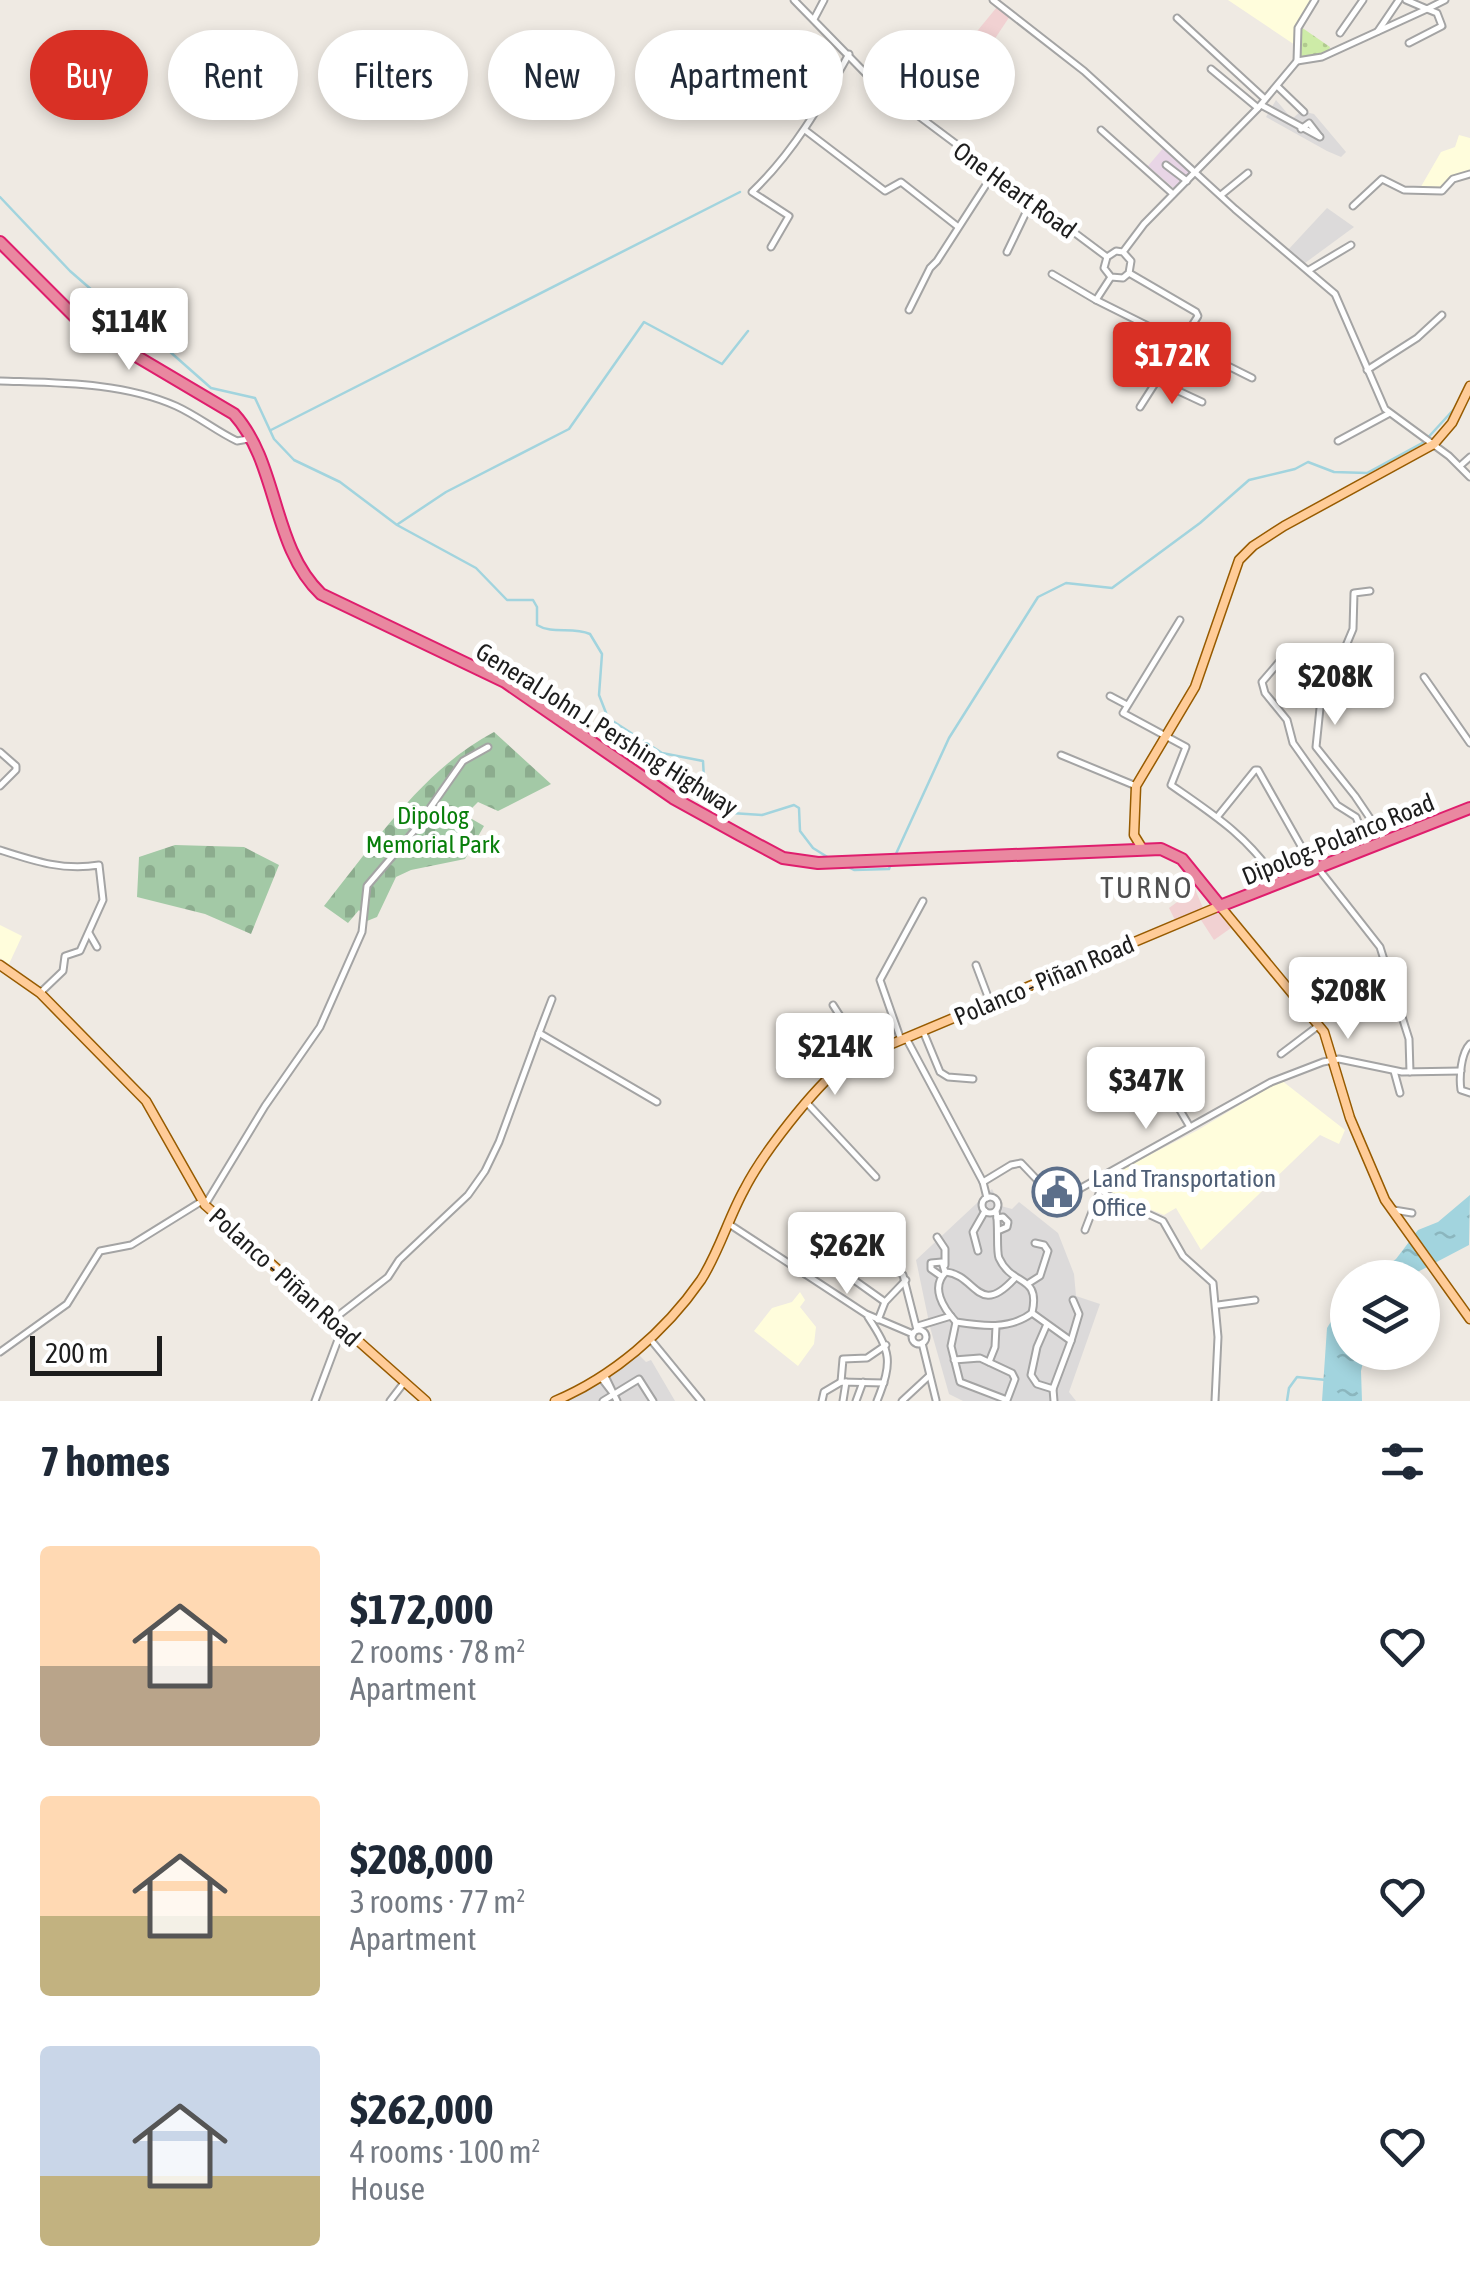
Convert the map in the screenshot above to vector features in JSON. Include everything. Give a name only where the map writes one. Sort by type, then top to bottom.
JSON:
[{"type":"highway","name":"General John J. Pershing Highway","points":[[0,242],[82,324],[225,408],[242,422],[286,538],[309,581],[321,594],[505,682],[673,798],[783,858],[818,863],[1168,850],[1177,855],[1220,906]]},
{"type":"highway","name":"Dipolog-Polanco Road","points":[[1220,906],[1470,808]]},
{"type":"main road","points":[[1124,850],[1134,834],[1136,786],[1199,678],[1231,575],[1244,554],[1284,526],[1429,441],[1452,423],[1470,386]]},
{"type":"main road","points":[[1134,834],[1142,848]]},
{"type":"main road","name":"Polanco - Piñan Road","points":[[554,1401],[604,1377],[649,1338],[702,1278],[748,1182],[835,1071],[865,1054],[1220,906]]},
{"type":"main road","name":"General John J. Pershing Highway","points":[[1220,906],[1328,1040],[1350,1118],[1391,1210],[1470,1320]]},
{"type":"main road","name":"Polanco - Piñan Road","points":[[0,965],[40,993],[146,1101],[204,1203],[426,1401]]},
{"type":"street","name":"One Heart Road","points":[[794,0],[849,54],[863,73]]},
{"type":"street","points":[[814,19],[824,0]]},
{"type":"street","points":[[1123,252],[1144,224],[1261,104],[1297,61],[1298,28],[1315,0]]},
{"type":"street","points":[[1378,31],[1402,0],[1438,13],[1442,26],[1410,43]]},
{"type":"street","points":[[1297,61],[1322,56],[1445,0]]},
{"type":"street","points":[[1340,33],[1361,1]]},
{"type":"street","points":[[999,2],[1072,62],[1340,301],[1388,414],[1429,441],[1470,478]]},
{"type":"street","points":[[1177,18],[1261,104]]},
{"type":"street","points":[[771,247],[789,216],[752,192],[805,130],[849,54]]},
{"type":"street","points":[[1211,69],[1301,129]]},
{"type":"street","points":[[1276,86],[1304,112]]},
{"type":"street","name":"One Heart Road","points":[[921,120],[1107,256]]},
{"type":"street","points":[[805,130],[884,191],[902,182],[957,226]]},
{"type":"street","points":[[1101,130],[1174,194]]},
{"type":"street","points":[[1166,165],[1187,181]]},
{"type":"street","points":[[1220,196],[1248,173]]},
{"type":"street","points":[[909,310],[930,268],[993,174]]},
{"type":"street","points":[[1353,206],[1382,179],[1404,190],[1442,191],[1453,179],[1470,174]]},
{"type":"street","points":[[1007,252],[1032,200]]},
{"type":"street","points":[[1309,270],[1351,245]]},
{"type":"street","points":[[1123,252],[1131,261],[1129,273],[1123,278],[1111,277],[1104,268],[1107,256],[1123,252]]},
{"type":"street","points":[[1129,273],[1197,314],[1140,407]]},
{"type":"street","points":[[1052,274],[1252,378]]},
{"type":"street","points":[[1096,300],[1111,277]]},
{"type":"street","points":[[1367,370],[1417,338],[1442,315]]},
{"type":"street","points":[[0,381],[44,380],[117,388],[176,406],[238,440],[251,438]]},
{"type":"street","points":[[1157,381],[1202,402]]},
{"type":"street","points":[[1338,441],[1388,414]]},
{"type":"street","points":[[1460,466],[1470,456]]},
{"type":"street","points":[[1370,591],[1354,593],[1353,629],[1320,708],[1316,747],[1386,842]]},
{"type":"street","points":[[1180,620],[1124,714],[1188,751],[1170,786],[1218,816],[1258,852],[1279,883]]},
{"type":"street","points":[[1280,660],[1262,682],[1263,689],[1286,720],[1293,744],[1336,805],[1356,817],[1369,849]]},
{"type":"street","points":[[1424,677],[1470,743]]},
{"type":"street","points":[[1110,696],[1126,705]]},
{"type":"street","points":[[0,1352],[67,1304],[100,1251],[132,1245],[204,1203],[320,1028],[362,932],[366,886],[414,831],[463,761],[488,747]]},
{"type":"street","points":[[0,752],[16,766],[0,786]]},
{"type":"street","points":[[1061,755],[1136,786]]},
{"type":"street","points":[[1218,816],[1258,770],[1316,869],[1380,946],[1409,1039],[1410,1072]]},
{"type":"street","points":[[0,850],[51,866],[80,870],[99,865],[103,900],[89,934],[80,950],[65,956],[63,971],[40,993]]},
{"type":"street","points":[[923,901],[880,985],[904,1039],[984,1181],[989,1198],[998,1203],[998,1254],[1014,1279],[1029,1284],[1034,1295],[1032,1313]]},
{"type":"street","points":[[89,934],[98,947]]},
{"type":"street","points":[[976,964],[990,1002]]},
{"type":"street","points":[[332,1320],[388,1276],[399,1260],[468,1195],[485,1172],[500,1142],[552,999]]},
{"type":"street","points":[[833,1005],[865,1054]]},
{"type":"street","points":[[1281,1054],[1318,1026]]},
{"type":"street","points":[[922,1031],[940,1072],[948,1077],[974,1079]]},
{"type":"street","points":[[539,1033],[657,1102]]},
{"type":"street","points":[[1470,1044],[1464,1050],[1460,1088],[1470,1093]]},
{"type":"street","points":[[984,1181],[1015,1163],[1025,1166],[1060,1197],[1072,1195],[1271,1082],[1333,1059],[1410,1072],[1461,1070]]},
{"type":"street","points":[[1394,1070],[1400,1093]]},
{"type":"street","points":[[1171,1095],[1190,1128]]},
{"type":"street","points":[[807,1103],[876,1177]]},
{"type":"street","points":[[1092,1182],[1100,1191],[1163,1220],[1182,1256],[1214,1283],[1218,1380],[1214,1401]]},
{"type":"street","points":[[1084,1230],[1100,1191]]},
{"type":"street","points":[[978,1251],[973,1232],[989,1198]]},
{"type":"street","points":[[1391,1210],[1412,1213]]},
{"type":"street","points":[[985,1211],[996,1214]]},
{"type":"street","points":[[729,1224],[866,1314],[926,1334],[922,1344],[935,1401]]},
{"type":"street","points":[[839,1225],[906,1280],[915,1343],[922,1344]]},
{"type":"street","points":[[937,1237],[945,1249],[938,1291],[954,1319],[950,1337],[962,1386],[1002,1400],[1009,1396],[1015,1376]]},
{"type":"street","points":[[1029,1284],[1040,1276],[1048,1251],[1044,1245],[1035,1243]]},
{"type":"street","points":[[805,1274],[819,1255],[885,1302]]},
{"type":"street","points":[[943,1271],[954,1273],[971,1289],[989,1295],[999,1294],[1014,1279]]},
{"type":"street","points":[[878,1320],[885,1302],[906,1280]]},
{"type":"street","points":[[1054,1401],[1053,1389],[1080,1314],[1073,1300]]},
{"type":"street","points":[[1216,1305],[1254,1300]]},
{"type":"street","points":[[916,1330],[954,1319],[996,1325],[1015,1323],[1032,1313]]},
{"type":"street","points":[[1032,1313],[1072,1341]]},
{"type":"street","points":[[866,1314],[886,1345],[888,1367],[877,1401]]},
{"type":"street","points":[[1047,1324],[1031,1372],[1033,1380],[1053,1389]]},
{"type":"street","points":[[989,1362],[995,1347],[996,1325]]},
{"type":"street","points":[[315,1401],[342,1329]]},
{"type":"street","points":[[649,1338],[701,1401]]},
{"type":"street","points":[[842,1401],[843,1359],[868,1358],[886,1345]]},
{"type":"street","points":[[954,1360],[974,1358],[1015,1376],[1031,1372]]},
{"type":"street","points":[[902,1401],[928,1376]]},
{"type":"street","points":[[604,1377],[614,1396]]},
{"type":"street","points":[[603,1401],[641,1379],[653,1401]]},
{"type":"street","points":[[822,1401],[824,1392],[843,1382],[884,1383]]},
{"type":"street","points":[[856,1401],[862,1382]]},
{"type":"street","points":[[390,1401],[403,1384]]},
{"type":"shaded area","points":[[1228,0],[1311,0],[1297,23],[1295,45]]},
{"type":"shaded area","points":[[997,7],[1010,16],[1001,30],[978,30]]},
{"type":"shaded area","points":[[1276,100],[1292,119],[1301,111],[1314,114],[1346,152],[1341,157],[1327,151],[1266,117]]},
{"type":"shaded area","points":[[1459,135],[1470,138],[1470,173],[1453,178],[1442,190],[1419,190],[1441,152],[1455,147]]},
{"type":"shaded area","points":[[1165,146],[1191,169],[1192,175],[1176,190],[1148,166]]},
{"type":"shaded area","points":[[1327,208],[1354,227],[1305,263],[1288,250]]},
{"type":"shaded area","points":[[1195,889],[1203,908],[1175,920],[1169,908]]},
{"type":"shaded area","points":[[1219,912],[1231,928],[1214,940],[1201,920]]},
{"type":"shaded area","points":[[0,925],[22,936],[9,964],[0,958]]},
{"type":"shaded area","points":[[1281,1080],[1345,1130],[1339,1144],[1320,1135],[1201,1250],[1176,1208],[1164,1215],[1101,1189],[1098,1184],[1198,1130]]},
{"type":"shaded area","points":[[992,1189],[1001,1206],[1012,1209],[1019,1202],[1058,1233],[1074,1274],[1076,1296],[1100,1304],[1069,1392],[1076,1401],[963,1401],[949,1394],[916,1260]]},
{"type":"shaded area","points":[[800,1292],[805,1300],[800,1307],[816,1327],[814,1344],[798,1366],[754,1331],[772,1308],[792,1302]]},
{"type":"shaded area","points":[[638,1354],[646,1362],[651,1360],[675,1401],[566,1401],[608,1377]]},
{"type":"green space","points":[[1301,27],[1329,50],[1319,56],[1300,58]]},
{"type":"green space","name":"Dipolog Memorial Park","points":[[494,732],[551,784],[498,811],[478,802],[465,815],[484,826],[465,859],[396,877],[377,917],[367,921],[359,910],[348,923],[324,906],[422,787],[444,766]]},
{"type":"green space","points":[[175,845],[244,847],[279,865],[251,934],[205,914],[137,897],[139,857]]},
{"type":"water","points":[[1470,1195],[1469,1245],[1440,1260],[1395,1260],[1418,1230],[1438,1222]]},
{"type":"water","points":[[1330,1323],[1330,1370],[1361,1370],[1362,1401],[1322,1401]]},
{"type":"waterway","points":[[271,430],[740,192]]},
{"type":"waterway","points":[[0,197],[70,271],[93,291],[141,316],[168,350],[211,388],[255,398],[274,439],[294,460],[340,482],[397,525],[476,568],[507,600],[533,600],[537,625],[590,634],[602,654],[599,695],[608,718],[662,753],[703,761],[705,797],[716,812],[762,815],[794,805],[799,808],[800,831],[813,848],[829,858]]},
{"type":"waterway","points":[[398,524],[446,492],[569,429],[644,322],[722,364],[748,331]]},
{"type":"waterway","points":[[895,856],[949,738],[1038,597],[1066,583],[1112,588],[1200,523],[1249,480],[1308,462],[1334,472],[1367,473],[1424,442],[1455,408]]},
{"type":"waterway","points":[[846,866],[854,870],[890,866]]},
{"type":"waterway","points":[[1287,1401],[1289,1388],[1297,1377],[1326,1380]]},
{"type":"place","name":"Land Transportation Office","points":[[1057,1192]]},
{"type":"district","name":"TURNO","points":[[1147,887]]}]
